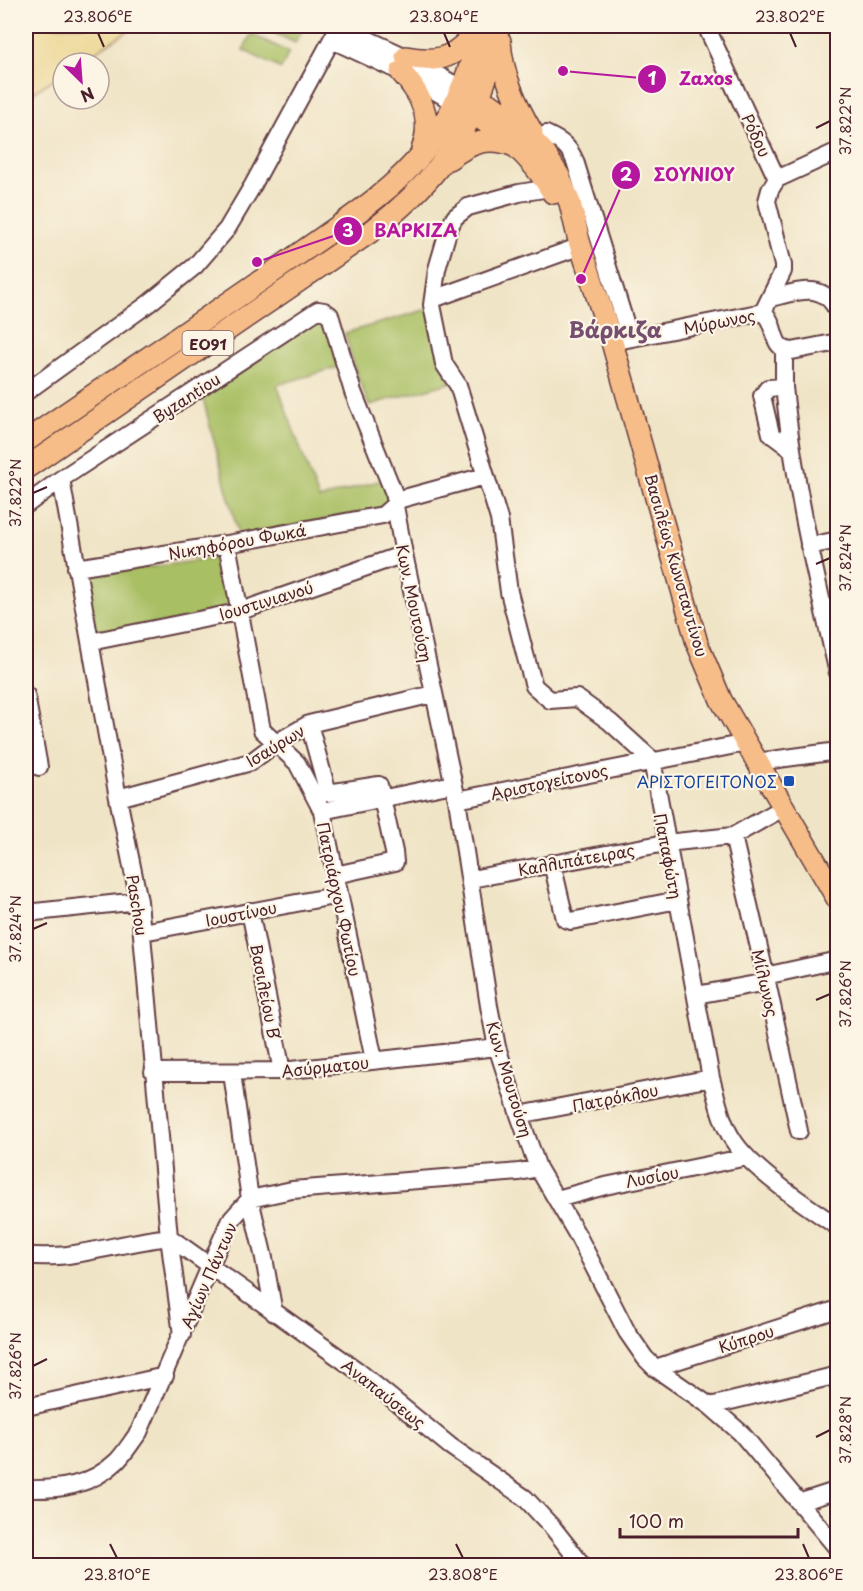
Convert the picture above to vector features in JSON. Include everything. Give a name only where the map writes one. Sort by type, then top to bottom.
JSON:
[{"type":"main road","points":[[412,165],[426,140],[427,117],[404,65],[446,57],[491,26],[511,89],[537,146]]},
{"type":"main road","name":"ΕΟ91","points":[[26,441],[359,211],[387,189],[412,165],[487,76],[491,26]]},
{"type":"main road","name":"ΕΟ91","points":[[26,468],[373,230],[411,199],[429,182],[453,148],[467,101]]},
{"type":"main road","name":"Βασιλέως Κωνσταντίνου","points":[[467,101],[512,121],[537,146],[559,176],[577,227],[580,244]]},
{"type":"main road","points":[[429,182],[450,159],[474,143],[492,140],[537,146]]},
{"type":"main road","name":"Βασιλέως Κωνσταντίνου","points":[[537,146],[550,188],[580,244],[621,340],[697,643],[721,700],[837,898]]},
{"type":"street","name":"Ρόδου","points":[[706,26],[777,178]]},
{"type":"street","points":[[26,392],[148,304],[195,266],[227,229],[253,186],[336,33],[404,65],[467,101]]},
{"type":"street","points":[[537,146],[562,141],[571,151],[621,340]]},
{"type":"street","points":[[766,305],[783,272],[767,201],[770,190],[777,178],[835,157]]},
{"type":"street","points":[[550,188],[519,193],[468,207],[455,217],[449,228],[437,269],[432,305],[444,364],[458,385],[499,519],[509,592],[534,686],[550,699],[577,698],[610,722],[652,760]]},
{"type":"street","points":[[433,299],[580,244]]},
{"type":"street","points":[[766,305],[807,290],[826,294],[837,312]]},
{"type":"street","name":"Μύρωνος","points":[[621,340],[766,305],[777,344],[784,350]]},
{"type":"street","name":"Byzantiou","points":[[26,505],[61,479],[318,310],[330,315],[353,392],[393,488],[395,506]]},
{"type":"street","points":[[837,342],[792,351],[784,350],[784,387],[791,449],[809,546],[837,673]]},
{"type":"street","name":"Νικηφόρου Φωκά","points":[[76,568],[227,544],[383,515],[401,499],[485,476]]},
{"type":"street","name":"Paschou","points":[[61,479],[118,798],[139,901],[169,1237],[182,1335]]},
{"type":"street","name":"Κων. Μουτούση","points":[[395,506],[455,792],[497,1047],[538,1168],[557,1199],[627,1332],[645,1358],[655,1368],[710,1406],[741,1433],[801,1502],[837,1549]]},
{"type":"street","points":[[809,546],[837,540]]},
{"type":"street","name":"Πατριάρχου Φωτίου","points":[[227,544],[262,730],[297,763],[322,811],[374,1060]]},
{"type":"street","name":"Ιουστινιανού","points":[[90,642],[238,612],[404,554]]},
{"type":"street","name":"Ισαύρων","points":[[118,798],[251,762],[276,743],[309,724],[433,694]]},
{"type":"street","points":[[26,695],[39,767]]},
{"type":"street","points":[[309,724],[328,794],[379,785],[395,862],[335,875]]},
{"type":"street","name":"Αριστογείτονος","points":[[322,811],[383,799],[455,792],[652,760],[751,752],[837,751]]},
{"type":"street","name":"Παπαφώτη","points":[[652,760],[711,1078],[722,1117],[733,1140],[747,1157],[782,1187],[837,1227]]},
{"type":"street","name":"Καλλιπάτειρας","points":[[471,879],[666,843],[733,836],[783,808]]},
{"type":"street","name":"Μίλωνος","points":[[733,836],[799,1131]]},
{"type":"street","points":[[552,863],[565,919],[571,921],[678,900]]},
{"type":"street","name":"Ιουστίνου","points":[[143,932],[339,895]]},
{"type":"street","points":[[26,913],[139,901]]},
{"type":"street","name":"Βασιλείου Β΄","points":[[250,911],[282,1071]]},
{"type":"street","points":[[696,995],[837,960]]},
{"type":"street","name":"Ασύρματου","points":[[153,1072],[282,1071],[497,1047]]},
{"type":"street","points":[[232,1073],[250,1199],[274,1313]]},
{"type":"street","name":"Πατρόκλου","points":[[519,1115],[711,1078]]},
{"type":"street","name":"Λυσίου","points":[[557,1199],[604,1186],[747,1157]]},
{"type":"street","points":[[250,1199],[292,1190],[519,1172],[538,1168]]},
{"type":"street","name":"Αγίων Πάντων","points":[[26,1489],[55,1490],[92,1479],[117,1461],[140,1432],[230,1222],[250,1199]]},
{"type":"street","points":[[26,1256],[65,1256],[147,1239],[169,1237]]},
{"type":"street","name":"Αναπαύσεως","points":[[169,1237],[358,1371],[450,1446],[525,1498],[553,1527],[583,1566]]},
{"type":"street","name":"Κύπρου","points":[[655,1368],[837,1309]]},
{"type":"street","points":[[710,1406],[837,1375]]},
{"type":"street","points":[[26,1407],[165,1376]]},
{"type":"street","points":[[801,1502],[837,1490]]},
{"type":"green space","points":[[260,26],[301,26],[304,27],[295,43]]},
{"type":"green space","points":[[251,34],[289,52],[281,69],[243,50]]},
{"type":"green space","points":[[333,242],[335,244],[26,459],[26,451]]},
{"type":"green space","points":[[428,309],[450,383],[369,405],[356,372],[345,333]]},
{"type":"green space","points":[[324,316],[342,366],[277,385],[319,499],[385,479],[389,507],[239,537],[202,395]]},
{"type":"green space","points":[[224,557],[232,611],[95,636],[87,576]]},
{"type":"sand","points":[[26,26],[131,26],[131,29],[97,51],[51,51],[51,81],[26,97]]},
{"type":"place","name":"Zaxos","points":[[563,71]]},
{"type":"place","name":"ΒΑΡΚΙΖΑ","points":[[257,262]]},
{"type":"place","name":"ΣΟΥΝΙΟΥ","points":[[581,279]]},
{"type":"place","name":"ΑΡΙΣΤΟΓΕΙΤΟΝΟΣ","points":[[789,781]]},
{"type":"district","name":"Βάρκιζα","points":[[615,328]]}]
